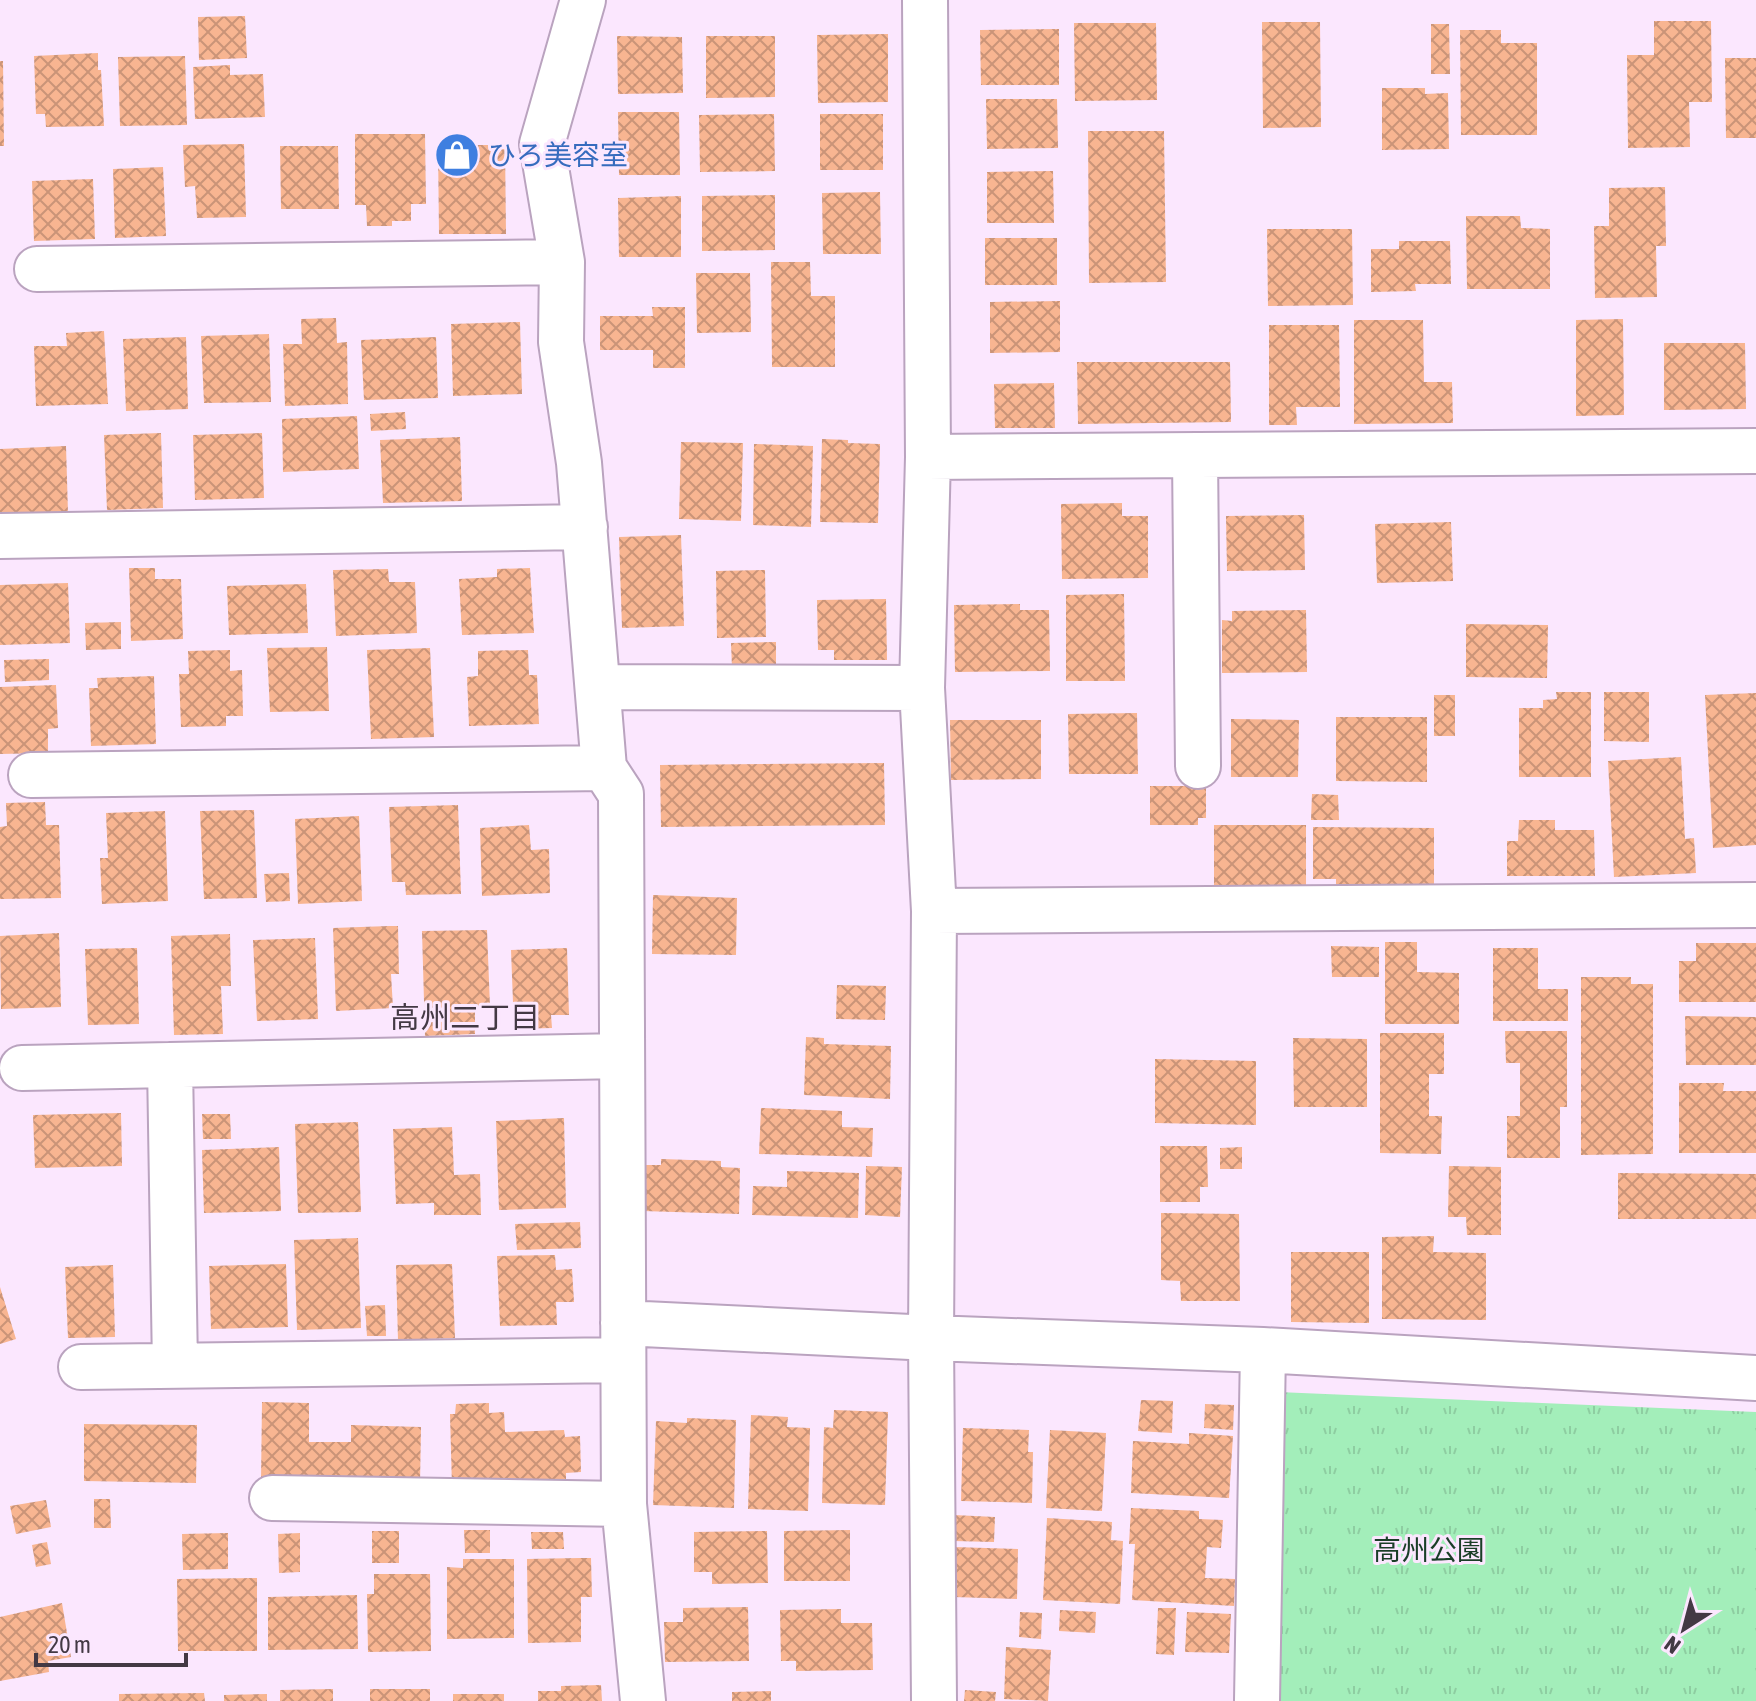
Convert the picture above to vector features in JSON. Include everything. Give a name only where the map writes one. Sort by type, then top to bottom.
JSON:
[{"type":"street","points":[[583,0],[542,144],[562,262],[561,342],[579,463],[604,768],[621,794],[624,1504],[643,1701]]},
{"type":"street","points":[[925,0],[928,457],[922,688],[934,911],[931,1338],[934,1701]]},
{"type":"street","points":[[37,269],[562,262]]},
{"type":"street","points":[[928,457],[1756,451]]},
{"type":"street","points":[[1195,455],[1198,766]]},
{"type":"street","points":[[0,536],[585,527]]},
{"type":"street","points":[[598,687],[922,688]]},
{"type":"street","points":[[31,775],[604,768]]},
{"type":"street","points":[[934,911],[1756,905]]},
{"type":"street","points":[[22,1068],[622,1056]]},
{"type":"street","points":[[170,1065],[175,1366]]},
{"type":"street","points":[[81,1367],[175,1366],[623,1342],[931,1338],[1263,1350],[1756,1378]]},
{"type":"street","points":[[1257,1701],[1263,1350]]},
{"type":"street","points":[[272,1498],[624,1504]]},
{"type":"green space","name":"高州公園","points":[[1278,1392],[1756,1412],[1756,1701],[1275,1701]]},
{"type":"building","points":[[245,16],[247,58],[199,60],[198,17]]},
{"type":"building","points":[[1654,21],[1711,21],[1712,102],[1689,102],[1690,147],[1628,148],[1627,55],[1654,55]]},
{"type":"building","points":[[1262,22],[1320,22],[1321,127],[1263,128]]},
{"type":"building","points":[[1074,23],[1156,23],[1157,100],[1075,101]]},
{"type":"building","points":[[1431,24],[1449,24],[1450,74],[1431,74]]},
{"type":"building","points":[[1059,29],[1059,85],[981,85],[980,30]]},
{"type":"building","points":[[1460,30],[1501,30],[1501,43],[1537,43],[1537,135],[1461,135]]},
{"type":"building","points":[[888,34],[888,102],[818,103],[817,35]]},
{"type":"building","points":[[617,36],[682,37],[683,93],[618,94]]},
{"type":"building","points":[[706,36],[775,36],[775,97],[706,98]]},
{"type":"building","points":[[98,53],[104,126],[46,127],[45,114],[36,114],[34,56]]},
{"type":"building","points":[[185,56],[187,125],[120,126],[118,57]]},
{"type":"building","points":[[1725,58],[1756,58],[1756,138],[1726,138]]},
{"type":"building","points":[[0,61],[3,61],[4,146],[0,146]]},
{"type":"building","points":[[230,65],[230,75],[263,74],[265,117],[195,119],[193,67]]},
{"type":"building","points":[[1382,88],[1425,88],[1425,94],[1448,93],[1449,149],[1382,150]]},
{"type":"building","points":[[986,99],[1057,99],[1058,148],[987,149]]},
{"type":"building","points":[[618,112],[679,112],[680,175],[619,175]]},
{"type":"building","points":[[774,114],[775,171],[700,172],[699,115]]},
{"type":"building","points":[[820,114],[883,114],[883,170],[820,170]]},
{"type":"building","points":[[1088,131],[1164,131],[1166,282],[1089,283]]},
{"type":"building","points":[[355,134],[425,134],[426,204],[411,204],[411,221],[392,221],[392,226],[367,226],[366,205],[355,205]]},
{"type":"building","points":[[244,144],[246,217],[197,218],[195,186],[185,187],[183,145]]},
{"type":"building","points":[[438,145],[505,145],[506,234],[439,234]]},
{"type":"building","points":[[280,146],[338,146],[339,209],[281,209]]},
{"type":"building","points":[[163,167],[166,236],[115,238],[113,169]]},
{"type":"building","points":[[1053,171],[1054,223],[987,223],[987,172]]},
{"type":"building","points":[[93,179],[95,239],[34,241],[32,181]]},
{"type":"building","points":[[1665,187],[1666,246],[1656,246],[1657,297],[1595,298],[1594,226],[1609,226],[1609,188]]},
{"type":"building","points":[[880,192],[881,254],[823,254],[822,193]]},
{"type":"building","points":[[775,195],[775,250],[702,251],[702,196]]},
{"type":"building","points":[[681,196],[681,257],[619,257],[618,198]]},
{"type":"building","points":[[1466,216],[1520,216],[1521,228],[1550,229],[1550,289],[1467,289]]},
{"type":"building","points":[[1267,229],[1352,229],[1353,305],[1268,306]]},
{"type":"building","points":[[985,238],[1057,238],[1057,285],[985,285]]},
{"type":"building","points":[[1399,241],[1450,241],[1451,284],[1415,284],[1416,291],[1371,292],[1371,249],[1399,249]]},
{"type":"building","points":[[771,262],[810,262],[811,296],[835,296],[835,367],[772,367]]},
{"type":"building","points":[[696,273],[750,273],[751,332],[697,333]]},
{"type":"building","points":[[1060,301],[1060,352],[990,353],[990,302]]},
{"type":"building","points":[[652,307],[685,307],[685,368],[653,368],[653,350],[600,350],[600,316],[653,316]]},
{"type":"building","points":[[336,318],[337,343],[347,342],[348,404],[285,406],[283,344],[302,344],[301,319]]},
{"type":"building","points":[[1623,319],[1624,415],[1576,416],[1576,320]]},
{"type":"building","points":[[1354,320],[1423,320],[1424,382],[1452,382],[1453,423],[1354,424]]},
{"type":"building","points":[[520,322],[522,394],[453,396],[451,324]]},
{"type":"building","points":[[1269,325],[1339,325],[1340,407],[1296,407],[1297,425],[1269,425]]},
{"type":"building","points":[[104,331],[108,404],[36,406],[34,346],[67,346],[66,333]]},
{"type":"building","points":[[269,334],[271,402],[204,403],[201,336]]},
{"type":"building","points":[[186,337],[188,409],[126,411],[123,339]]},
{"type":"building","points":[[436,337],[438,398],[364,400],[361,340]]},
{"type":"building","points":[[1664,343],[1745,343],[1746,409],[1664,410]]},
{"type":"building","points":[[1077,362],[1230,362],[1231,422],[1078,424]]},
{"type":"building","points":[[1054,383],[1055,428],[995,428],[994,384]]},
{"type":"building","points":[[405,412],[406,429],[371,431],[370,414]]},
{"type":"building","points":[[357,416],[359,469],[283,472],[282,419]]},
{"type":"building","points":[[161,433],[163,508],[107,510],[104,435]]},
{"type":"building","points":[[262,433],[264,498],[195,500],[193,435]]},
{"type":"building","points":[[460,437],[462,501],[383,503],[380,440]]},
{"type":"building","points":[[822,439],[880,444],[878,523],[820,522]]},
{"type":"building","points":[[681,442],[743,443],[741,521],[679,519]]},
{"type":"building","points":[[754,444],[813,446],[811,527],[753,525]]},
{"type":"building","points":[[66,446],[68,513],[0,515],[0,449]]},
{"type":"building","points":[[1122,503],[1122,516],[1148,516],[1148,578],[1062,579],[1061,504]]},
{"type":"building","points":[[1304,515],[1305,570],[1227,571],[1226,516]]},
{"type":"building","points":[[1451,522],[1453,581],[1377,583],[1375,524]]},
{"type":"building","points":[[681,535],[684,626],[622,628],[619,537]]},
{"type":"building","points":[[129,568],[155,568],[155,579],[181,579],[183,639],[131,641]]},
{"type":"building","points":[[530,568],[534,633],[462,635],[459,579],[497,577],[497,569]]},
{"type":"building","points":[[388,569],[389,582],[415,582],[417,633],[336,636],[333,570]]},
{"type":"building","points":[[765,570],[766,637],[717,638],[716,571]]},
{"type":"building","points":[[68,583],[70,643],[0,645],[0,585]]},
{"type":"building","points":[[306,584],[308,633],[229,635],[227,586]]},
{"type":"building","points":[[1124,594],[1125,681],[1066,681],[1066,595]]},
{"type":"building","points":[[886,599],[887,660],[834,660],[834,650],[818,650],[817,600]]},
{"type":"building","points":[[1020,604],[1020,610],[1049,610],[1050,671],[955,672],[954,605]]},
{"type":"building","points":[[1306,610],[1307,672],[1222,673],[1222,620],[1232,621],[1232,611]]},
{"type":"building","points":[[121,622],[121,649],[86,650],[85,623]]},
{"type":"building","points":[[1466,624],[1548,625],[1547,678],[1466,677]]},
{"type":"building","points":[[776,642],[776,667],[732,668],[731,643]]},
{"type":"building","points":[[327,647],[329,711],[270,712],[267,648]]},
{"type":"building","points":[[430,648],[434,737],[371,739],[367,650]]},
{"type":"building","points":[[230,650],[230,671],[242,670],[243,716],[226,716],[226,726],[181,727],[179,674],[189,674],[188,651]]},
{"type":"building","points":[[528,650],[529,675],[537,675],[539,724],[469,726],[467,677],[478,676],[478,651]]},
{"type":"building","points":[[49,659],[49,680],[5,682],[4,660]]},
{"type":"building","points":[[154,676],[156,744],[91,746],[89,688],[98,688],[97,678]]},
{"type":"building","points":[[56,685],[58,728],[48,729],[48,753],[0,754],[0,687]]},
{"type":"building","points":[[1556,692],[1591,692],[1591,777],[1519,777],[1519,708],[1543,708],[1543,700],[1557,699]]},
{"type":"building","points":[[1604,692],[1649,692],[1649,742],[1604,741]]},
{"type":"building","points":[[1756,693],[1756,845],[1713,848],[1705,695]]},
{"type":"building","points":[[1434,695],[1455,695],[1455,736],[1434,736]]},
{"type":"building","points":[[1137,713],[1138,774],[1069,774],[1068,714]]},
{"type":"building","points":[[1336,717],[1427,717],[1427,782],[1336,781]]},
{"type":"building","points":[[1231,719],[1299,720],[1298,777],[1231,777]]},
{"type":"building","points":[[950,720],[1041,720],[1041,779],[951,780]]},
{"type":"building","points":[[1681,757],[1685,839],[1694,838],[1696,873],[1614,877],[1608,761]]},
{"type":"building","points":[[884,763],[885,825],[661,827],[660,765]]},
{"type":"building","points":[[1150,786],[1206,786],[1206,818],[1198,818],[1198,825],[1150,825]]},
{"type":"building","points":[[1312,794],[1338,795],[1339,820],[1311,820]]},
{"type":"building","points":[[45,802],[46,825],[59,825],[61,898],[0,899],[0,827],[7,826],[6,803]]},
{"type":"building","points":[[458,805],[461,894],[406,895],[405,882],[392,882],[389,807]]},
{"type":"building","points":[[254,810],[257,898],[204,899],[200,811]]},
{"type":"building","points":[[165,811],[168,901],[102,904],[100,858],[108,858],[106,813]]},
{"type":"building","points":[[359,816],[362,901],[298,904],[295,819]]},
{"type":"building","points":[[1519,820],[1555,820],[1555,830],[1594,830],[1595,876],[1507,876],[1507,841],[1518,841]]},
{"type":"building","points":[[529,825],[531,850],[549,849],[550,893],[482,896],[480,828]]},
{"type":"building","points":[[1214,825],[1306,825],[1306,886],[1214,886]]},
{"type":"building","points":[[1313,827],[1434,828],[1434,886],[1336,886],[1336,879],[1313,879]]},
{"type":"building","points":[[289,873],[290,901],[266,902],[264,874]]},
{"type":"building","points":[[653,895],[737,898],[736,955],[652,954]]},
{"type":"building","points":[[398,926],[399,974],[391,974],[393,1008],[336,1011],[333,928]]},
{"type":"building","points":[[487,930],[490,1007],[475,1008],[475,1034],[425,1036],[422,931]]},
{"type":"building","points":[[59,933],[61,1007],[1,1009],[0,936]]},
{"type":"building","points":[[230,934],[231,986],[221,986],[223,1034],[174,1035],[171,936]]},
{"type":"building","points":[[315,938],[318,1019],[257,1021],[253,940]]},
{"type":"building","points":[[1385,942],[1417,942],[1417,972],[1459,973],[1459,1024],[1385,1024]]},
{"type":"building","points":[[1696,943],[1756,943],[1756,1002],[1679,1002],[1679,961],[1696,961]]},
{"type":"building","points":[[1331,946],[1379,947],[1379,977],[1332,977]]},
{"type":"building","points":[[137,948],[139,1024],[88,1025],[85,949]]},
{"type":"building","points":[[567,948],[569,1015],[551,1015],[552,1028],[514,1029],[511,950]]},
{"type":"building","points":[[1493,948],[1538,948],[1538,989],[1568,989],[1568,1021],[1493,1021]]},
{"type":"building","points":[[1581,977],[1631,977],[1631,984],[1653,984],[1653,1154],[1581,1155]]},
{"type":"building","points":[[837,985],[886,986],[885,1020],[836,1019]]},
{"type":"building","points":[[1685,1016],[1756,1017],[1756,1065],[1686,1065]]},
{"type":"building","points":[[1505,1031],[1567,1031],[1567,1107],[1560,1107],[1560,1158],[1507,1158],[1507,1116],[1520,1116],[1520,1063],[1506,1063]]},
{"type":"building","points":[[1380,1033],[1444,1033],[1444,1074],[1429,1074],[1429,1116],[1442,1116],[1441,1154],[1380,1153]]},
{"type":"building","points":[[806,1037],[824,1038],[824,1044],[891,1046],[890,1099],[804,1095]]},
{"type":"building","points":[[1293,1038],[1367,1039],[1367,1107],[1294,1107]]},
{"type":"building","points":[[1155,1059],[1256,1061],[1256,1125],[1155,1123]]},
{"type":"building","points":[[1679,1083],[1724,1083],[1723,1091],[1756,1091],[1756,1153],[1679,1153]]},
{"type":"building","points":[[761,1108],[842,1111],[842,1127],[873,1128],[872,1157],[759,1154]]},
{"type":"building","points":[[121,1113],[122,1166],[35,1168],[33,1115]]},
{"type":"building","points":[[202,1114],[230,1114],[231,1139],[203,1139]]},
{"type":"building","points":[[564,1118],[566,1208],[499,1210],[496,1121]]},
{"type":"building","points":[[358,1122],[361,1212],[298,1213],[295,1124]]},
{"type":"building","points":[[452,1127],[454,1175],[480,1174],[481,1215],[434,1215],[434,1203],[396,1204],[393,1129]]},
{"type":"building","points":[[1160,1146],[1207,1146],[1208,1187],[1200,1187],[1200,1202],[1160,1202]]},
{"type":"building","points":[[279,1147],[281,1211],[204,1213],[202,1150]]},
{"type":"building","points":[[1242,1147],[1242,1169],[1220,1169],[1220,1148]]},
{"type":"building","points":[[661,1159],[721,1161],[721,1167],[740,1168],[739,1214],[642,1211],[644,1165],[661,1165]]},
{"type":"building","points":[[866,1166],[902,1167],[900,1217],[865,1215]]},
{"type":"building","points":[[1449,1166],[1501,1167],[1501,1235],[1467,1235],[1466,1217],[1448,1217]]},
{"type":"building","points":[[787,1171],[859,1173],[858,1218],[752,1215],[753,1186],[787,1187]]},
{"type":"building","points":[[1618,1173],[1756,1174],[1756,1219],[1618,1219]]},
{"type":"building","points":[[1161,1213],[1239,1214],[1240,1301],[1181,1301],[1180,1281],[1161,1280]]},
{"type":"building","points":[[580,1222],[581,1248],[517,1250],[515,1224]]},
{"type":"building","points":[[1434,1236],[1433,1252],[1486,1253],[1486,1320],[1382,1319],[1382,1237]]},
{"type":"building","points":[[358,1238],[361,1328],[297,1330],[294,1240]]},
{"type":"building","points":[[1291,1252],[1369,1252],[1369,1323],[1291,1322]]},
{"type":"building","points":[[555,1255],[556,1270],[572,1269],[574,1302],[556,1302],[557,1325],[500,1326],[497,1256]]},
{"type":"building","points":[[286,1264],[288,1327],[211,1329],[209,1266]]},
{"type":"building","points":[[452,1264],[455,1338],[398,1340],[396,1265]]},
{"type":"building","points":[[113,1265],[115,1337],[68,1338],[65,1267]]},
{"type":"building","points":[[0,1287],[16,1339],[0,1344]]},
{"type":"building","points":[[385,1305],[386,1336],[367,1336],[365,1306]]},
{"type":"building","points":[[1141,1400],[1173,1401],[1172,1433],[1138,1431]]},
{"type":"building","points":[[262,1402],[309,1403],[309,1442],[351,1442],[351,1425],[421,1427],[420,1484],[261,1482]]},
{"type":"building","points":[[489,1403],[489,1413],[504,1412],[505,1432],[564,1430],[565,1437],[580,1436],[581,1472],[566,1473],[566,1483],[452,1487],[450,1414],[455,1414],[456,1404]]},
{"type":"building","points":[[1205,1404],[1234,1405],[1233,1430],[1204,1428]]},
{"type":"building","points":[[834,1410],[888,1412],[885,1505],[822,1503],[824,1427],[833,1428]]},
{"type":"building","points":[[751,1415],[788,1417],[787,1427],[810,1428],[808,1511],[748,1509]]},
{"type":"building","points":[[687,1418],[736,1420],[734,1508],[653,1505],[656,1421],[687,1423]]},
{"type":"building","points":[[84,1424],[197,1425],[196,1483],[84,1481]]},
{"type":"building","points":[[963,1428],[1029,1430],[1028,1452],[1033,1452],[1032,1503],[961,1501]]},
{"type":"building","points":[[1050,1430],[1106,1433],[1102,1511],[1046,1508]]},
{"type":"building","points":[[1189,1433],[1233,1436],[1229,1498],[1131,1493],[1133,1441],[1189,1444]]},
{"type":"building","points":[[94,1499],[110,1499],[111,1528],[94,1528]]},
{"type":"building","points":[[46,1500],[51,1527],[16,1534],[10,1506]]},
{"type":"building","points":[[1131,1508],[1199,1511],[1199,1519],[1223,1520],[1221,1548],[1207,1547],[1205,1578],[1235,1579],[1234,1606],[1132,1600],[1135,1544],[1129,1544]]},
{"type":"building","points":[[954,1515],[995,1517],[994,1542],[953,1541]]},
{"type":"building","points":[[1047,1518],[1112,1522],[1111,1540],[1123,1541],[1120,1604],[1043,1600]]},
{"type":"building","points":[[464,1530],[490,1530],[490,1553],[465,1553]]},
{"type":"building","points":[[850,1530],[850,1581],[784,1581],[784,1531]]},
{"type":"building","points":[[372,1531],[399,1531],[399,1563],[372,1563]]},
{"type":"building","points":[[767,1531],[768,1583],[712,1584],[712,1572],[694,1572],[694,1532]]},
{"type":"building","points":[[531,1532],[563,1532],[564,1549],[532,1549]]},
{"type":"building","points":[[228,1533],[228,1569],[183,1570],[182,1534]]},
{"type":"building","points":[[300,1533],[300,1572],[279,1573],[278,1534]]},
{"type":"building","points":[[47,1542],[51,1564],[36,1567],[32,1545]]},
{"type":"building","points":[[954,1547],[1018,1549],[1017,1599],[953,1597]]},
{"type":"building","points":[[591,1558],[592,1597],[581,1597],[581,1642],[528,1643],[527,1559]]},
{"type":"building","points":[[463,1559],[514,1559],[514,1638],[447,1639],[447,1567],[463,1568]]},
{"type":"building","points":[[374,1574],[430,1574],[431,1651],[368,1652],[367,1594],[374,1594]]},
{"type":"building","points":[[257,1578],[257,1651],[178,1651],[177,1579]]},
{"type":"building","points":[[357,1595],[358,1649],[268,1650],[268,1597]]},
{"type":"building","points":[[62,1603],[71,1657],[48,1661],[49,1672],[0,1681],[0,1617]]},
{"type":"building","points":[[748,1607],[749,1661],[665,1662],[664,1622],[683,1622],[683,1608]]},
{"type":"building","points":[[1158,1608],[1176,1608],[1174,1655],[1156,1654]]},
{"type":"building","points":[[841,1609],[841,1623],[872,1623],[873,1670],[796,1671],[796,1661],[781,1661],[780,1610]]},
{"type":"building","points":[[1060,1610],[1096,1612],[1095,1633],[1059,1631]]},
{"type":"building","points":[[1020,1612],[1042,1613],[1041,1639],[1019,1637]]},
{"type":"building","points":[[1187,1612],[1231,1614],[1229,1653],[1185,1652]]},
{"type":"building","points":[[1006,1647],[1051,1650],[1048,1701],[1004,1699]]},
{"type":"building","points":[[601,1685],[602,1701],[538,1701],[538,1691],[561,1691],[561,1686]]},
{"type":"building","points":[[333,1689],[333,1701],[280,1701],[280,1690]]},
{"type":"building","points":[[370,1689],[430,1689],[430,1701],[370,1701]]},
{"type":"building","points":[[965,1690],[996,1692],[995,1701],[964,1701]]},
{"type":"building","points":[[771,1691],[771,1701],[732,1701],[732,1692]]},
{"type":"building","points":[[204,1693],[205,1701],[119,1701],[119,1694]]},
{"type":"building","points":[[267,1694],[267,1701],[224,1701],[224,1695]]},
{"type":"building","points":[[453,1694],[504,1694],[504,1701],[453,1701]]},
{"type":"place","name":"ひろ美容室","points":[[457,155]]},
{"type":"district","name":"高州二丁目","points":[[465,1017]]}]
